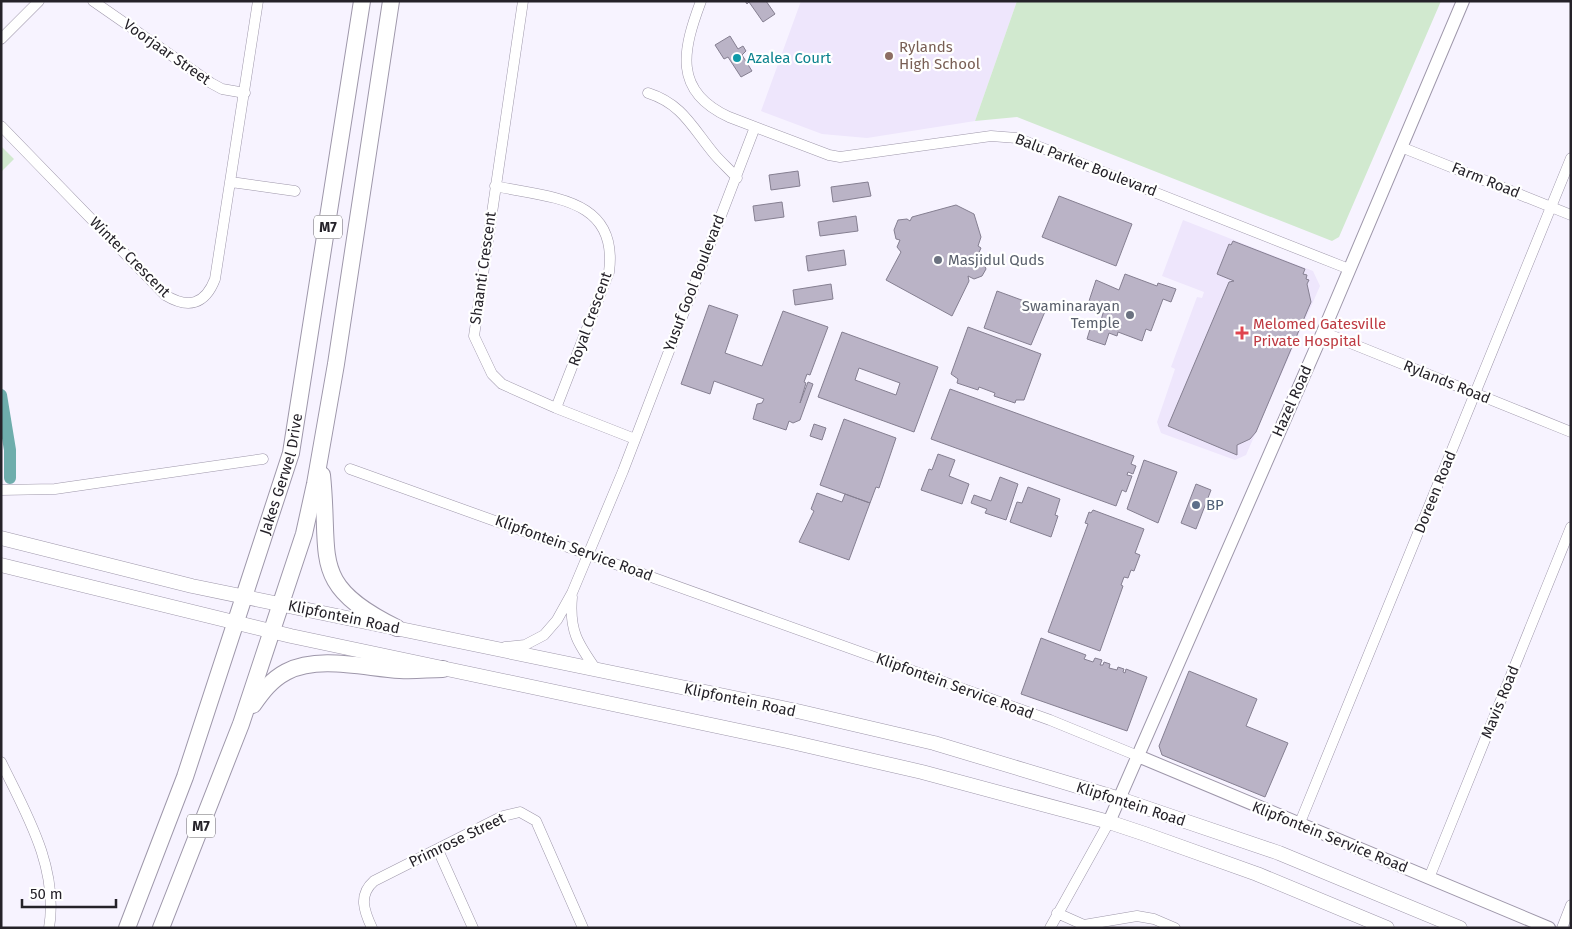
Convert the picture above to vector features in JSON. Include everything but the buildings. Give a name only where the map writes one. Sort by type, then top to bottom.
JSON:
[{"type":"highway","name":"Jakes Gerwel Drive","points":[[127,928],[185,777],[246,597],[293,443],[362,1]]},
{"type":"highway","name":"Jakes Gerwel Drive","points":[[161,928],[241,724],[304,534],[320,456],[391,1]]},
{"type":"highway","points":[[320,456],[326,509],[325,550],[330,573],[342,593],[350,600],[375,617],[397,628]]},
{"type":"highway","points":[[241,724],[264,690],[291,670],[306,666],[333,664],[403,670],[443,669]]},
{"type":"main road","name":"Klipfontein Road","points":[[1,538],[192,586],[797,711],[925,741],[1120,799],[1279,853],[1460,928]]},
{"type":"main road","name":"Klipfontein Road","points":[[1,565],[273,632],[787,741],[922,772],[1109,822],[1257,874],[1387,928]]},
{"type":"street","points":[[1,39],[39,1]]},
{"type":"street","name":"Voorjaar Street","points":[[93,1],[211,83],[222,89],[245,93]]},
{"type":"street","name":"Winter Crescent","points":[[1,126],[165,295],[183,303],[194,303],[210,292],[215,279],[258,1]]},
{"type":"street","name":"Shaanti Crescent","points":[[523,1],[474,326],[476,344],[492,374],[502,384],[556,408],[635,439]]},
{"type":"street","points":[[702,1],[689,33],[686,50],[689,77],[700,96],[716,111],[755,127]]},
{"type":"street","name":"Hazel Road","points":[[1109,822],[1323,332],[1462,1]]},
{"type":"street","points":[[648,93],[662,98],[678,109],[714,154],[737,178]]},
{"type":"street","name":"Yusuf Gool Boulevard","points":[[489,648],[525,645],[544,635],[557,620],[572,594],[590,555],[719,217],[737,178],[755,127]]},
{"type":"street","name":"Balu Parker Boulevard","points":[[755,127],[829,155],[840,157],[991,136],[1018,138],[1349,269]]},
{"type":"street","name":"Farm Road","points":[[1401,147],[1571,215]]},
{"type":"street","name":"Doreen Road","points":[[1299,825],[1571,158]]},
{"type":"street","points":[[231,182],[295,190]]},
{"type":"street","name":"Royal Crescent","points":[[495,186],[574,204],[588,210],[599,220],[606,231],[611,256],[609,272],[556,408]]},
{"type":"street","name":"Rylands Road","points":[[1323,332],[1571,432]]},
{"type":"street","points":[[1,490],[55,489],[263,459]]},
{"type":"street","name":"Klipfontein Service Road","points":[[350,469],[1050,720],[1549,928]]},
{"type":"street","name":"Mavis Road","points":[[1428,878],[1571,527]]},
{"type":"street","name":"Yusuf Gool Boulevard","points":[[572,594],[571,619],[575,637],[597,670]]},
{"type":"street","points":[[1,762],[31,822],[48,876],[51,903],[49,928]]},
{"type":"street","name":"Primrose Street","points":[[372,928],[363,909],[368,886],[374,880],[438,850],[503,816],[520,812],[536,821],[583,928]]},
{"type":"street","points":[[1050,928],[1056,913],[1109,822]]},
{"type":"street","points":[[438,850],[472,928]]},
{"type":"street","points":[[1562,928],[1571,905]]},
{"type":"street","points":[[1056,913],[1084,926],[1137,916],[1154,919],[1174,928]]},
{"type":"shaded area","name":"Rylands High School","points":[[801,1],[1017,1],[975,121],[867,138],[822,134],[761,111]]},
{"type":"shaded area","name":"Melomed Gatesville Private Hospital","points":[[1183,220],[1313,271],[1320,286],[1246,455],[1235,460],[1161,433],[1157,422],[1175,369],[1171,367],[1197,297],[1202,298],[1204,292],[1162,276]]},
{"type":"green space","points":[[1017,1],[1441,1],[1339,237],[1332,241],[1017,117],[975,121]]},
{"type":"green space","points":[[1,146],[14,159],[1,172]]},
{"type":"waterway","points":[[1,395],[10,450],[10,478]]},
{"type":"place","name":"Rylands High School","points":[[889,56]]},
{"type":"place","name":"Azalea Court","points":[[737,58]]},
{"type":"place","name":"Masjidul Quds","points":[[938,260]]},
{"type":"place","name":"Swaminarayan Temple","points":[[1130,315]]},
{"type":"place","name":"Melomed Gatesville Private Hospital","points":[[1242,333]]},
{"type":"place","name":"BP","points":[[1196,505]]}]
